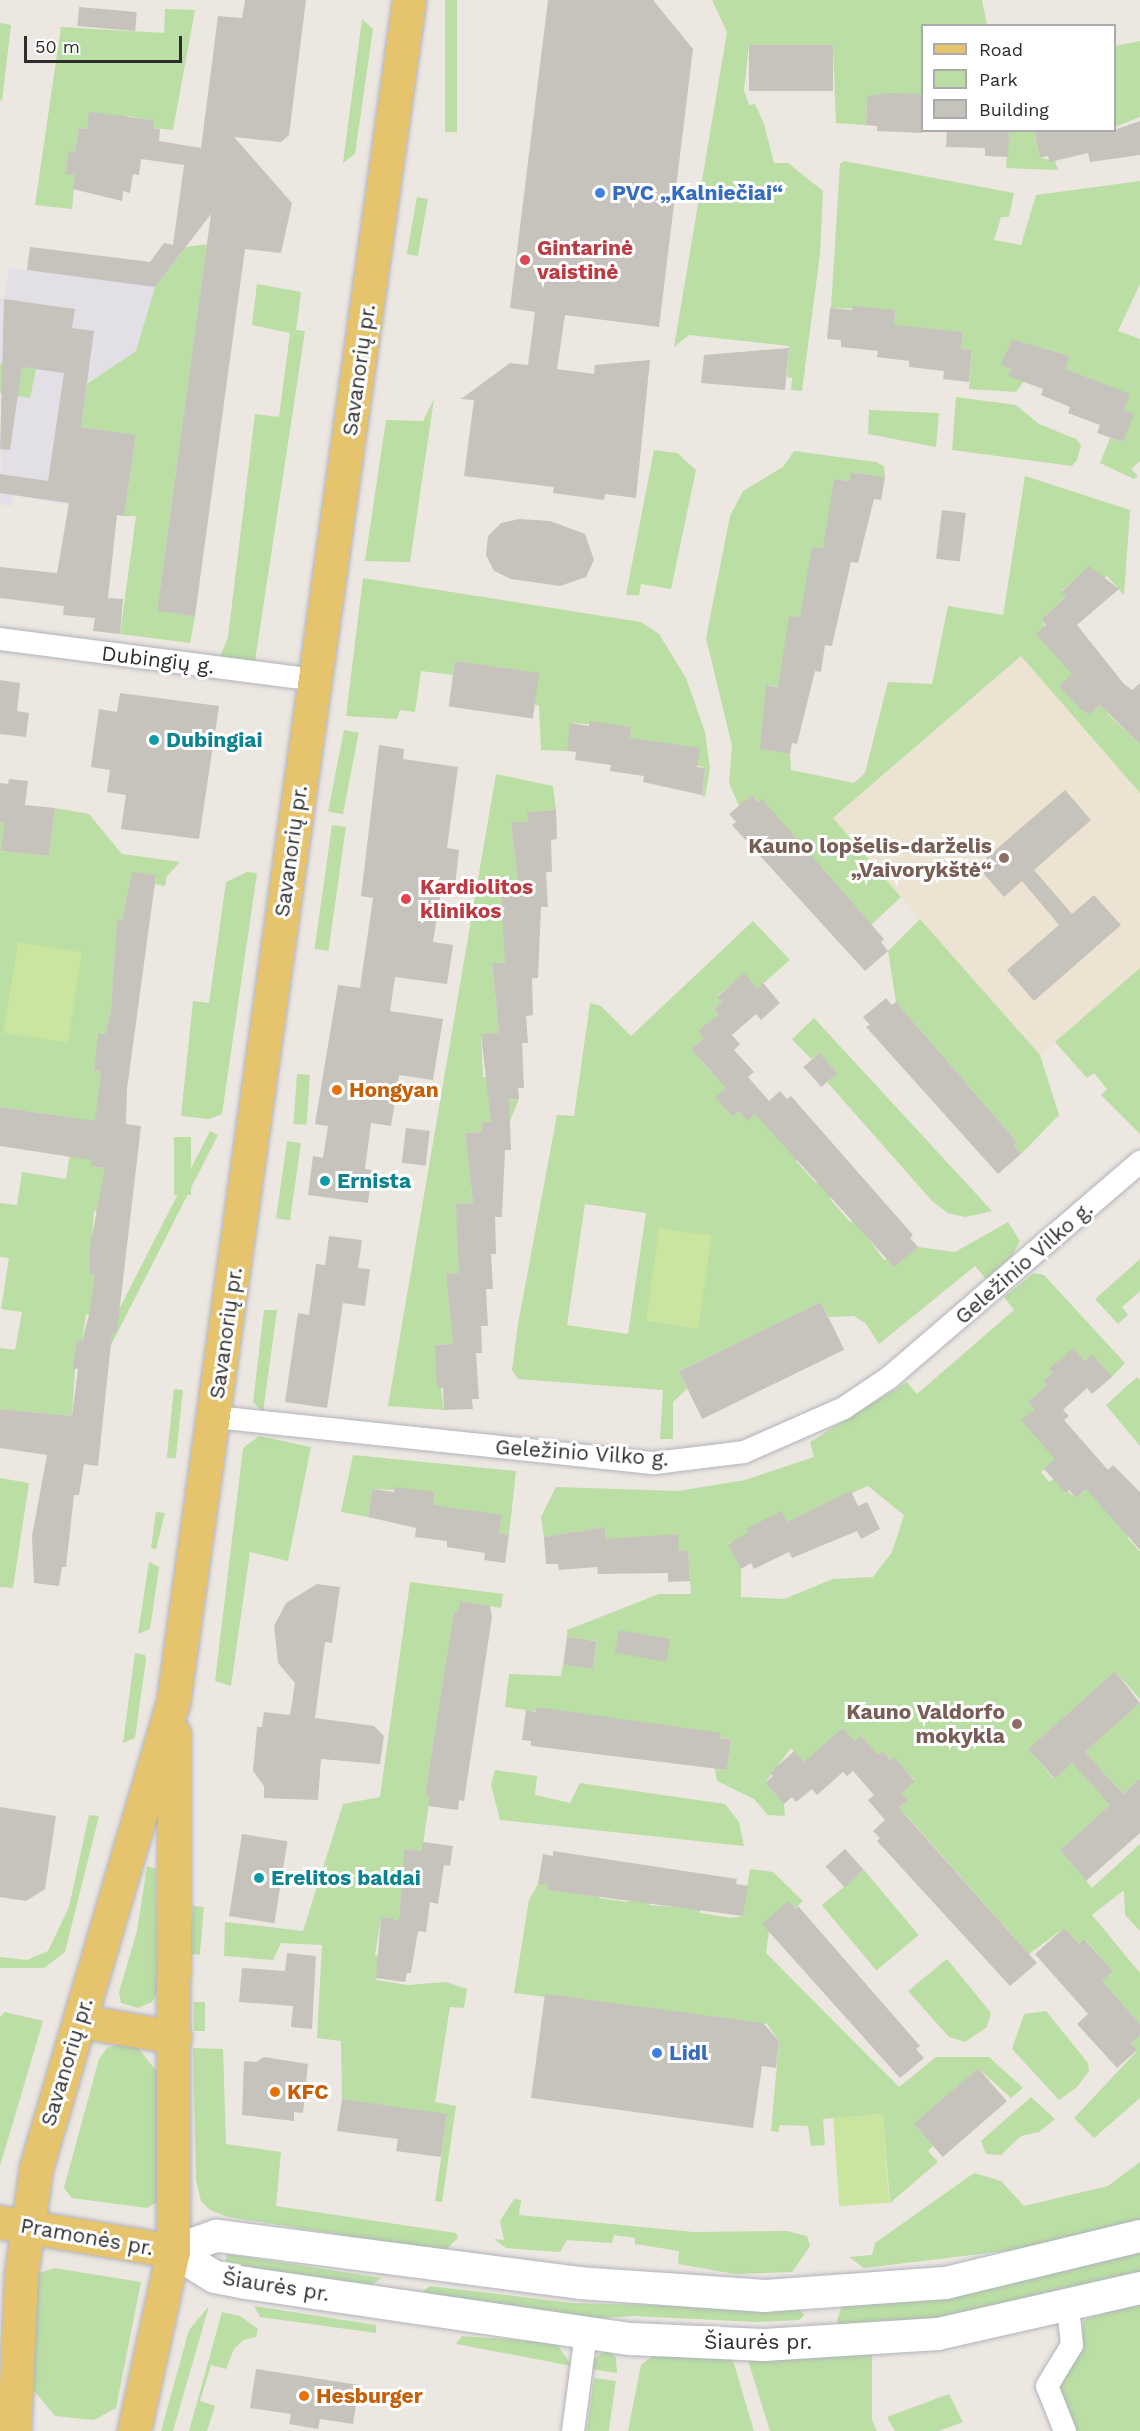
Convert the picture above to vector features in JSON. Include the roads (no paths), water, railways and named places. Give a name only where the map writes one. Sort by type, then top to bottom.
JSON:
[{"type":"main road","name":"Savanorių pr.","points":[[17,2430],[13,2224],[36,2168],[173,1703],[410,0]]},
{"type":"main road","name":"Savanorių pr.","points":[[134,2431],[174,2252],[173,1703]]},
{"type":"main road","points":[[79,2021],[175,2037]]},
{"type":"main road","name":"Pramonės pr.","points":[[13,2224],[174,2252]]},
{"type":"main road","name":"Šiaurės pr.","points":[[174,2252],[216,2236],[662,2291],[824,2294],[945,2283],[1140,2236]]},
{"type":"main road","name":"Šiaurės pr.","points":[[174,2252],[215,2277],[632,2339],[796,2344],[938,2334],[1068,2307],[1140,2288]]},
{"type":"main road","points":[[390,2303],[398,2283],[424,2260]]},
{"type":"main road","points":[[796,2344],[816,2322],[824,2294]]},
{"type":"street","name":"Dubingių g.","points":[[0,639],[315,681]]},
{"type":"street","name":"Geležinio Vilko g.","points":[[214,1417],[655,1463],[744,1452],[844,1408],[890,1377],[1140,1162]]},
{"type":"street","points":[[1065,2431],[1047,2386],[1072,2346],[1068,2307]]},
{"type":"street","points":[[573,2431],[586,2333]]},
{"type":"place","name":"PVC „Kalniečiai“","points":[[600,193]]},
{"type":"place","name":"Gintarinė vaistinė","points":[[525,260]]},
{"type":"place","name":"Dubingiai","points":[[154,740]]},
{"type":"place","name":"Kauno lopšelis-darželis „Vaivorykštė“","points":[[1004,858]]},
{"type":"place","name":"Kardiolitos klinikos","points":[[406,899]]},
{"type":"place","name":"Hongyan","points":[[337,1090]]},
{"type":"place","name":"Ernista","points":[[325,1181]]},
{"type":"place","name":"Kauno Valdorfo mokykla","points":[[1017,1724]]},
{"type":"place","name":"Erelitos baldai","points":[[259,1878]]},
{"type":"place","name":"Lidl","points":[[657,2053]]},
{"type":"place","name":"KFC","points":[[275,2092]]},
{"type":"place","name":"Hesburger","points":[[304,2396]]}]
